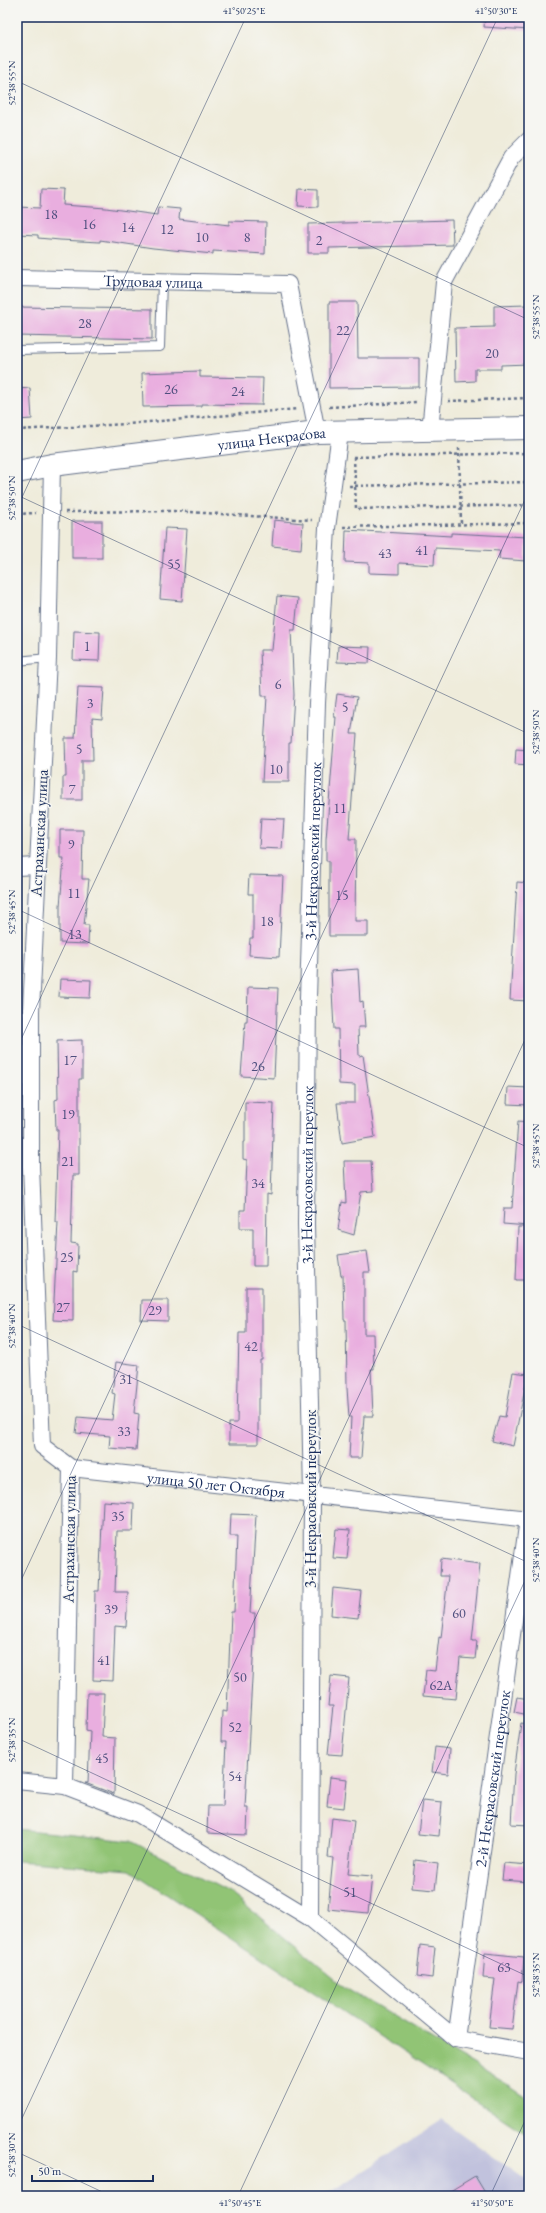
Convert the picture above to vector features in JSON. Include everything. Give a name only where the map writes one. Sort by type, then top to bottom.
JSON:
[{"type":"street","points":[[430,431],[444,282],[511,158],[529,140]]},
{"type":"street","name":"Трудовая улица","points":[[17,278],[162,280],[288,284],[313,408]]},
{"type":"street","points":[[313,408],[317,432]]},
{"type":"street","name":"улица Некрасова","points":[[17,472],[52,465],[317,432],[340,433],[529,428]]},
{"type":"street","name":"3-й Некрасовский переулок","points":[[310,1918],[312,1493],[306,1224],[308,998],[317,703],[327,528],[340,433]]},
{"type":"street","name":"Астраханская улица","points":[[52,465],[48,658],[31,1011],[31,1166],[42,1446],[71,1468],[65,1786]]},
{"type":"street","points":[[17,867],[37,866]]},
{"type":"street","name":"улица 50 лет Октября","points":[[71,1468],[312,1493],[528,1519]]},
{"type":"street","name":"2-й Некрасовский переулок","points":[[456,2039],[528,1519]]},
{"type":"street","points":[[17,1781],[65,1786],[138,1814],[310,1918],[456,2039],[529,2052]]},
{"type":"lane","points":[[17,350],[160,347],[162,280]]},
{"type":"lane","points":[[17,661],[48,658]]},
{"type":"path","points":[[17,430],[127,424],[313,408],[433,401],[529,398]]},
{"type":"path","points":[[529,453],[354,457],[356,510],[529,505]]},
{"type":"path","points":[[459,454],[461,524]]},
{"type":"path","points":[[355,486],[529,482]]},
{"type":"path","points":[[17,514],[51,512],[174,511],[313,520],[327,528],[529,522]]},
{"type":"shaded area","points":[[442,2120],[529,2182],[529,2196],[324,2196]]},
{"type":"green space","points":[[17,1829],[131,1841],[229,1892],[347,1989],[505,2083],[529,2099],[529,2136],[130,1870],[17,1861]]},
{"type":"building","points":[[485,17],[529,17],[529,30],[484,27]]},
{"type":"building","points":[[41,189],[64,190],[63,205],[106,208],[157,215],[158,207],[180,209],[179,219],[229,225],[229,221],[266,222],[265,254],[213,251],[213,254],[153,248],[100,240],[100,242],[60,240],[38,238],[38,235],[17,234],[17,207],[40,208]]},
{"type":"building","points":[[299,189],[318,190],[318,207],[298,206]]},
{"type":"building","points":[[452,220],[453,245],[329,248],[329,253],[308,253],[308,224]]},
{"type":"building","points":[[329,302],[357,302],[358,358],[419,358],[419,387],[329,388]]},
{"type":"building","points":[[527,305],[529,364],[501,365],[501,369],[475,369],[475,381],[456,382],[455,328],[494,327],[494,306]]},
{"type":"building","points":[[17,307],[152,309],[152,339],[17,336]]},
{"type":"building","points":[[200,371],[200,377],[263,378],[262,405],[201,404],[201,406],[143,407],[142,373]]},
{"type":"building","points":[[30,388],[32,419],[17,420],[17,389]]},
{"type":"building","points":[[274,520],[303,523],[301,549],[272,546]]},
{"type":"building","points":[[72,521],[102,521],[102,558],[72,558]]},
{"type":"building","points":[[165,528],[187,529],[182,601],[160,599]]},
{"type":"building","points":[[346,530],[451,536],[451,533],[527,537],[526,561],[499,559],[500,551],[435,548],[434,565],[399,563],[399,574],[369,573],[369,563],[345,562]]},
{"type":"building","points":[[277,596],[298,598],[295,630],[291,630],[294,695],[291,743],[289,743],[289,782],[262,782],[267,696],[262,696],[260,650],[272,650]]},
{"type":"building","points":[[74,631],[100,632],[99,661],[73,660]]},
{"type":"building","points":[[338,646],[370,647],[369,663],[337,662]]},
{"type":"building","points":[[78,687],[104,688],[102,719],[92,718],[93,760],[82,760],[82,800],[63,800],[63,777],[66,777],[65,738],[75,738]]},
{"type":"building","points":[[337,694],[357,697],[351,734],[357,734],[349,839],[356,839],[355,921],[368,921],[368,936],[329,936],[329,861],[326,861],[326,839],[336,717],[334,717]]},
{"type":"building","points":[[516,749],[529,750],[529,765],[515,764]]},
{"type":"building","points":[[261,818],[284,819],[282,849],[259,848]]},
{"type":"building","points":[[60,830],[83,830],[82,879],[89,879],[84,925],[89,925],[88,944],[60,943],[60,906],[64,858],[60,858]]},
{"type":"building","points":[[249,875],[283,876],[279,957],[249,955],[250,938],[253,938],[253,894],[248,894]]},
{"type":"building","points":[[517,882],[529,883],[529,1001],[510,1000]]},
{"type":"building","points":[[358,969],[360,1002],[363,1001],[365,1027],[358,1027],[359,1056],[363,1055],[375,1137],[342,1143],[337,1103],[355,1103],[355,1085],[339,1084],[338,1029],[334,1029],[331,971]]},
{"type":"building","points":[[60,979],[91,980],[90,998],[59,997]]},
{"type":"building","points":[[248,987],[278,988],[274,1078],[241,1076],[245,1021],[247,1021]]},
{"type":"building","points":[[82,1040],[82,1079],[79,1079],[79,1175],[73,1175],[71,1243],[78,1244],[77,1272],[73,1271],[73,1321],[53,1320],[58,1222],[55,1222],[58,1130],[56,1130],[55,1100],[58,1099],[57,1041]]},
{"type":"building","points":[[508,1087],[529,1088],[529,1105],[507,1104]]},
{"type":"building","points":[[245,1102],[274,1103],[271,1195],[267,1194],[266,1266],[253,1266],[253,1228],[240,1228],[240,1210],[245,1210],[247,1160],[243,1159],[243,1142],[245,1142]]},
{"type":"building","points":[[518,1121],[529,1122],[529,1226],[503,1224],[504,1208],[512,1208]]},
{"type":"building","points":[[344,1161],[371,1161],[373,1191],[361,1192],[354,1235],[338,1230],[342,1202],[346,1203]]},
{"type":"building","points":[[518,1227],[529,1227],[529,1280],[516,1280]]},
{"type":"building","points":[[367,1251],[370,1272],[364,1272],[364,1334],[373,1334],[374,1369],[371,1369],[373,1416],[364,1416],[361,1458],[349,1458],[351,1417],[349,1417],[347,1388],[346,1320],[344,1320],[343,1275],[341,1276],[338,1255]]},
{"type":"building","points":[[246,1287],[262,1287],[262,1360],[260,1360],[260,1399],[258,1399],[258,1444],[229,1444],[229,1423],[237,1423],[239,1333],[246,1333]]},
{"type":"building","points":[[142,1300],[168,1300],[168,1321],[141,1320]]},
{"type":"building","points":[[116,1362],[139,1365],[134,1413],[139,1414],[136,1450],[109,1448],[110,1436],[76,1433],[78,1417],[112,1420],[115,1394],[112,1393]]},
{"type":"building","points":[[513,1372],[528,1374],[513,1446],[492,1441],[499,1416],[505,1417]]},
{"type":"building","points":[[103,1501],[134,1503],[133,1531],[117,1531],[115,1592],[128,1592],[126,1627],[115,1626],[113,1681],[93,1680],[95,1591],[99,1591]]},
{"type":"building","points":[[231,1514],[256,1515],[250,1613],[255,1613],[245,1807],[248,1807],[247,1835],[207,1833],[208,1806],[223,1806],[226,1742],[221,1742],[222,1711],[227,1712],[231,1612],[234,1612],[237,1536],[230,1536]]},
{"type":"building","points":[[336,1529],[350,1530],[347,1559],[333,1558]]},
{"type":"building","points":[[441,1559],[480,1564],[472,1641],[477,1641],[475,1659],[460,1658],[456,1699],[423,1696],[426,1670],[435,1671],[439,1637],[441,1638],[448,1576],[440,1576]]},
{"type":"building","points":[[333,1588],[361,1591],[358,1618],[331,1615]]},
{"type":"building","points":[[331,1676],[349,1678],[342,1755],[328,1754],[333,1706],[328,1706]]},
{"type":"building","points":[[87,1693],[104,1693],[102,1737],[115,1738],[114,1794],[85,1783],[88,1783],[90,1731],[86,1730]]},
{"type":"building","points":[[517,1697],[529,1699],[529,1715],[514,1712]]},
{"type":"building","points":[[521,1723],[529,1724],[529,1825],[511,1824],[514,1774]]},
{"type":"building","points":[[435,1747],[450,1749],[448,1774],[432,1772]]},
{"type":"building","points":[[330,1777],[347,1779],[344,1808],[327,1806]]},
{"type":"building","points":[[422,1800],[442,1802],[439,1836],[418,1834]]},
{"type":"building","points":[[332,1818],[354,1821],[348,1874],[372,1876],[368,1913],[328,1909],[333,1858],[328,1857]]},
{"type":"building","points":[[415,1860],[438,1863],[435,1890],[412,1888]]},
{"type":"building","points":[[504,1863],[529,1865],[529,1882],[502,1880]]},
{"type":"building","points":[[420,1945],[435,1947],[432,1978],[417,1976]]},
{"type":"building","points":[[485,1953],[524,1957],[522,1982],[518,1981],[512,2029],[489,2027],[495,1979],[483,1978]]},
{"type":"building","points":[[475,2176],[487,2196],[442,2196]]}]
